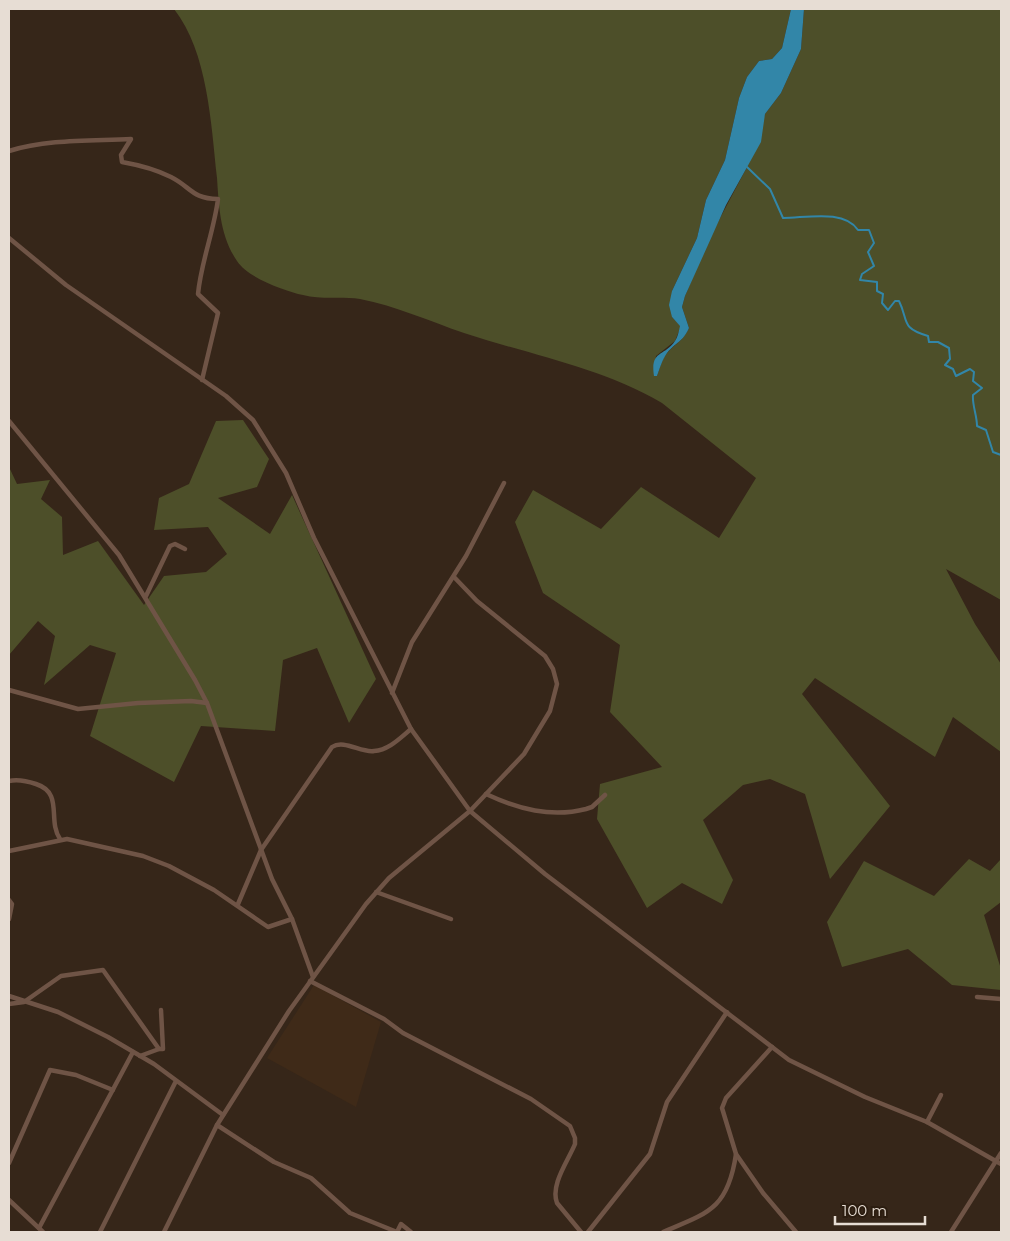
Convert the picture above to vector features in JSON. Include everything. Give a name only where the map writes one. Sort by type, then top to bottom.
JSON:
[{"type":"street","points":[[9,151],[23,146],[130,139],[121,156],[122,162],[141,165],[172,177],[203,199],[218,199],[215,224],[200,275],[198,294],[218,313],[202,380]]},
{"type":"street","points":[[9,238],[66,285],[243,409],[266,439],[286,473],[314,538],[411,729],[470,811],[545,874],[789,1060],[927,1122],[1001,1164]]},
{"type":"street","points":[[9,421],[36,456],[94,521],[119,554],[195,680],[207,703],[261,850],[292,919],[311,979],[384,1020],[403,1033],[532,1099],[570,1126],[576,1138],[575,1144],[556,1187],[554,1197],[581,1232]]},
{"type":"street","points":[[392,693],[412,642],[454,577],[504,483]]},
{"type":"street","points":[[146,596],[170,546],[175,544],[185,550]]},
{"type":"street","points":[[164,1232],[217,1125],[311,979],[376,892],[389,878],[470,811],[524,754],[550,712],[557,684],[553,669],[545,656],[477,600],[454,577]]},
{"type":"street","points":[[9,690],[78,709],[138,703],[191,701],[207,703]]},
{"type":"street","points":[[238,904],[261,850],[332,747],[342,744],[359,750],[374,751],[386,748],[411,729]]},
{"type":"street","points":[[9,781],[31,782],[49,790],[55,802],[54,826],[60,839]]},
{"type":"street","points":[[486,794],[509,805],[547,812],[586,809],[592,807],[605,795]]},
{"type":"street","points":[[9,851],[60,839],[74,839],[160,861],[238,904],[270,927],[292,919]]},
{"type":"street","points":[[376,892],[451,919]]},
{"type":"street","points":[[9,900],[12,904],[12,911],[9,919]]},
{"type":"street","points":[[9,1004],[24,1002],[61,976],[103,970],[159,1049]]},
{"type":"street","points":[[9,996],[58,1012],[133,1052],[224,1115]]},
{"type":"street","points":[[977,997],[1001,999]]},
{"type":"street","points":[[140,1056],[163,1048],[160,1010]]},
{"type":"street","points":[[588,1232],[650,1154],[667,1102],[727,1012]]},
{"type":"street","points":[[772,1047],[722,1105],[736,1154],[754,1180],[796,1232]]},
{"type":"street","points":[[9,1200],[41,1230],[133,1052]]},
{"type":"street","points":[[9,1163],[50,1070],[76,1076],[113,1090]]},
{"type":"street","points":[[100,1232],[176,1081]]},
{"type":"street","points":[[927,1122],[941,1094]]},
{"type":"street","points":[[217,1125],[274,1162],[311,1178],[350,1213],[397,1232],[401,1224],[411,1232]]},
{"type":"street","points":[[951,1232],[1001,1153]]},
{"type":"street","points":[[663,1232],[706,1215],[712,1209],[730,1182],[736,1154]]},
{"type":"shaded area","points":[[314,985],[381,1022],[356,1107],[267,1058]]},
{"type":"green space","points":[[174,9],[791,9],[782,48],[772,59],[759,61],[747,77],[739,98],[725,160],[706,200],[697,238],[672,291],[672,317],[681,326],[675,341],[656,356],[654,376],[657,376],[665,355],[689,328],[682,307],[685,296],[709,239],[747,167],[765,114],[781,93],[801,49],[804,9],[1001,9],[1001,600],[946,569],[975,624],[1001,664],[1001,752],[953,717],[935,757],[815,678],[802,694],[890,806],[830,879],[805,794],[770,779],[743,785],[703,820],[733,880],[722,904],[682,883],[647,908],[597,819],[600,784],[662,767],[610,712],[620,645],[543,593],[515,522],[533,490],[601,529],[641,487],[719,538],[756,478],[662,403],[614,380],[373,302],[353,298],[317,297],[295,293],[267,283],[249,273],[237,261],[231,251],[221,221],[206,89],[194,46],[185,26]]},
{"type":"green space","points":[[243,420],[269,459],[257,487],[218,498],[270,534],[292,495],[376,679],[349,723],[317,648],[283,660],[275,731],[201,726],[174,782],[90,736],[116,653],[90,645],[44,685],[55,636],[38,621],[9,655],[9,467],[17,484],[50,480],[41,499],[62,517],[63,555],[98,541],[144,605],[164,576],[206,572],[227,554],[208,527],[154,530],[159,498],[189,484],[216,421]]},
{"type":"green space","points":[[969,859],[990,871],[1001,859],[1001,902],[984,915],[1001,969],[1001,990],[952,985],[908,949],[842,967],[827,922],[864,861],[934,896]]},
{"type":"water","points":[[791,9],[804,9],[801,49],[781,93],[765,114],[761,142],[726,205],[685,296],[682,307],[689,328],[681,340],[667,353],[657,376],[654,376],[653,368],[656,358],[671,346],[678,336],[680,326],[672,317],[669,305],[672,291],[697,238],[706,200],[725,160],[739,98],[747,77],[759,61],[772,59],[782,48]]},
{"type":"waterway","points":[[747,167],[770,189],[783,218],[834,217],[852,223],[858,230],[869,230],[874,243],[868,252],[874,266],[862,274],[860,280],[877,282],[877,291],[883,294],[882,303],[888,310],[895,301],[899,301],[909,327],[928,336],[929,342],[938,342],[949,348],[950,359],[945,365],[953,369],[956,376],[970,369],[974,372],[973,381],[982,388],[973,395],[977,426],[986,430],[993,452],[1001,455]]}]
